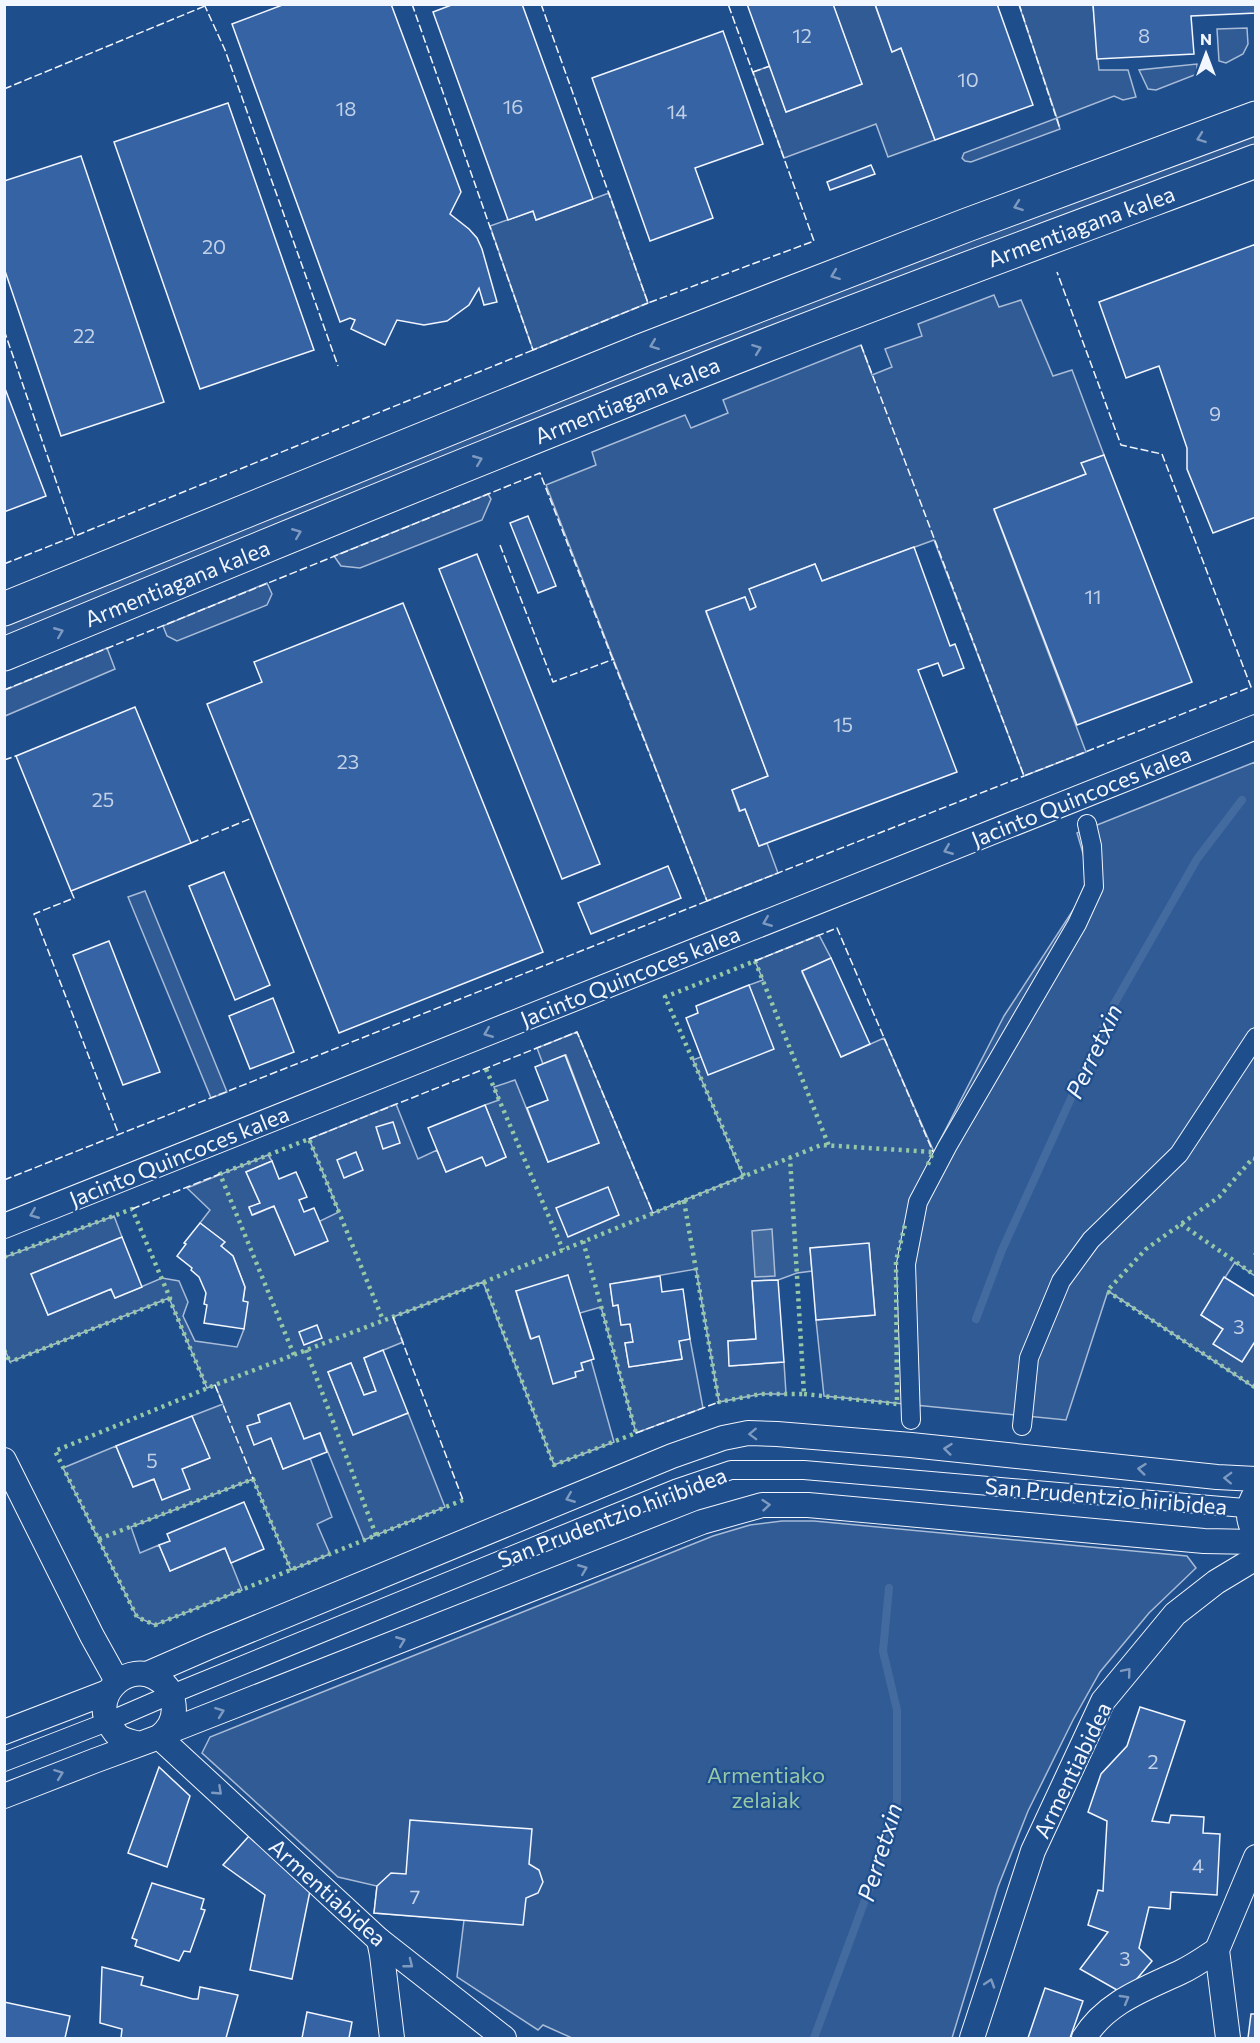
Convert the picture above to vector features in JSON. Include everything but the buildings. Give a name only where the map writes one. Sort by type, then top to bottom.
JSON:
[{"type":"main road","name":"Armentiagana kalea","points":[[4,609],[643,350],[967,225],[1256,118]]},
{"type":"main road","name":"Armentiagana kalea","points":[[4,654],[705,369],[1256,161]]},
{"type":"street","name":"Jacinto Quincoces kalea","points":[[4,1226],[1256,726]]},
{"type":"street","points":[[911,1420],[906,1264],[918,1202],[947,1147],[1077,924],[1094,886],[1092,846],[1087,824]]},
{"type":"street","points":[[1022,1426],[1029,1358],[1061,1281],[1091,1240],[1179,1154],[1256,1037]]},
{"type":"street","name":"San Prudentzio hiribidea","points":[[4,1732],[113,1686],[131,1674],[147,1674],[672,1456],[723,1438],[748,1433],[777,1434],[911,1445],[1217,1478],[1256,1479]]},
{"type":"street","points":[[4,1460],[92,1636],[113,1686],[104,1707],[107,1722]]},
{"type":"street","name":"San Prudentzio hiribidea","points":[[4,1762],[675,1490],[731,1470],[804,1470],[1253,1503]]},
{"type":"street","points":[[1253,1503],[1249,1516],[1256,1533]]},
{"type":"street","name":"San Prudentzio hiribidea","points":[[4,1796],[702,1522],[762,1504],[808,1504],[1204,1541],[1256,1542]]},
{"type":"street","name":"Armentiabidea","points":[[972,2038],[1033,1851],[1103,1701],[1175,1614],[1216,1582],[1256,1558]]},
{"type":"street","points":[[147,1674],[162,1681],[172,1694],[175,1710],[170,1725],[154,1738]]},
{"type":"street","name":"Armentiabidea","points":[[107,1722],[119,1737],[154,1738],[379,1940],[504,2038]]},
{"type":"street","points":[[1228,2038],[1217,1950],[1256,1857]]},
{"type":"street","points":[[379,1940],[392,2038]]},
{"type":"street","points":[[1084,2038],[1100,2017],[1116,2004],[1145,1987],[1183,1971],[1217,1950]]},
{"type":"shaded area","points":[[833,5],[875,5],[892,52],[901,48],[935,140],[888,157],[876,124],[784,158],[753,72],[770,66],[786,112],[862,84]]},
{"type":"shaded area","points":[[1019,5],[1093,5],[1099,70],[1128,70],[1136,97],[1123,100],[1114,96],[1057,118]]},
{"type":"shaded area","points":[[1247,28],[1248,44],[1243,54],[1226,63],[1219,61],[1217,29]]},
{"type":"shaded area","points":[[1197,64],[1197,74],[1156,90],[1148,89],[1139,70]]},
{"type":"shaded area","points":[[1057,118],[1060,129],[971,162],[962,158],[964,153]]},
{"type":"shaded area","points":[[1255,131],[1255,147],[5,638],[5,625],[560,397]]},
{"type":"shaded area","points":[[609,193],[648,303],[533,350],[490,226],[533,211],[536,220]]},
{"type":"shaded area","points":[[994,295],[999,307],[1021,300],[1053,376],[1072,370],[1104,455],[1082,463],[1086,474],[994,510],[1086,752],[1024,776],[934,540],[822,581],[815,564],[750,589],[756,607],[750,610],[745,597],[706,612],[768,776],[732,790],[739,811],[745,809],[759,846],[767,843],[778,873],[707,901],[546,485],[596,465],[592,452],[685,415],[691,428],[728,413],[723,400],[861,345],[872,375],[892,367],[885,349],[922,336],[918,324]]},
{"type":"shaded area","points":[[488,494],[491,499],[482,520],[360,568],[341,566],[334,556]]},
{"type":"shaded area","points":[[267,583],[272,594],[267,605],[177,641],[167,636],[163,626]]},
{"type":"shaded area","points":[[107,648],[115,669],[5,716],[5,690]]},
{"type":"shaded area","points":[[1255,762],[1255,1276],[1235,1262],[1201,1315],[1223,1329],[1214,1344],[1255,1344],[1255,1388],[1108,1291],[1066,1420],[824,1396],[816,1320],[875,1315],[869,1244],[810,1248],[812,1271],[797,1273],[778,1280],[752,1281],[756,1339],[728,1341],[730,1366],[784,1362],[786,1394],[761,1394],[719,1402],[696,1269],[610,1284],[613,1305],[618,1305],[621,1325],[630,1324],[633,1342],[625,1343],[629,1367],[682,1359],[679,1341],[690,1339],[703,1408],[636,1433],[601,1307],[580,1313],[516,1291],[530,1338],[539,1336],[575,1372],[583,1370],[581,1363],[591,1360],[614,1442],[554,1465],[483,1282],[393,1317],[403,1342],[364,1358],[376,1391],[364,1395],[351,1363],[328,1372],[353,1435],[408,1413],[445,1507],[364,1540],[320,1433],[304,1439],[289,1403],[258,1415],[260,1422],[247,1427],[254,1444],[271,1438],[283,1469],[310,1458],[332,1517],[317,1524],[330,1554],[291,1570],[253,1479],[131,1527],[140,1553],[159,1545],[170,1571],[225,1548],[242,1590],[155,1625],[137,1617],[63,1468],[116,1446],[133,1487],[154,1479],[162,1499],[182,1469],[209,1458],[192,1416],[223,1404],[215,1385],[207,1388],[169,1298],[10,1362],[5,1350],[5,1257],[114,1216],[122,1237],[31,1274],[48,1315],[111,1289],[115,1298],[162,1278],[179,1281],[188,1302],[183,1316],[195,1341],[237,1347],[244,1329],[245,1287],[233,1256],[221,1246],[224,1242],[200,1223],[210,1210],[187,1188],[268,1155],[272,1161],[246,1172],[260,1203],[249,1208],[253,1215],[274,1206],[295,1255],[320,1221],[339,1212],[309,1139],[396,1104],[418,1159],[437,1150],[446,1172],[482,1157],[486,1165],[506,1157],[485,1105],[499,1100],[494,1087],[515,1080],[548,1162],[599,1143],[566,1055],[543,1064],[537,1048],[577,1032],[653,1213],[743,1176],[693,1060],[701,1057],[749,985],[763,980],[755,961],[819,935],[831,958],[802,972],[841,1057],[884,1038],[934,1152],[1004,1016],[1081,898],[1086,880],[1085,860],[1077,833]]},
{"type":"shaded area","points":[[145,891],[227,1092],[211,1098],[128,897]]},
{"type":"shaded area","points":[[772,1229],[775,1276],[755,1277],[752,1231]]},
{"type":"shaded area","name":"Armentiako zelaiak","points":[[782,1521],[814,1521],[1187,1556],[1196,1568],[1149,1613],[1100,1672],[1073,1720],[1028,1811],[998,1887],[952,2038],[572,2038],[543,2025],[538,2030],[457,1977],[464,1920],[374,1913],[377,1886],[338,1877],[202,1753],[210,1737],[713,1536],[750,1525]]},
{"type":"waterway","name":"Perretxin","points":[[976,1319],[1002,1250],[1113,1006],[1197,859],[1242,800]]},
{"type":"waterway","name":"Perretxin","points":[[814,2038],[885,1846],[897,1801],[897,1710],[883,1651],[889,1588]]},
{"type":"hedge","points":[[744,1176],[665,997],[755,961],[829,1146]]},
{"type":"hedge","points":[[486,1069],[563,1250]]},
{"type":"hedge","points":[[294,1355],[220,1174],[309,1139],[383,1320]]},
{"type":"hedge","points":[[463,1500],[155,1625],[137,1617],[55,1451],[215,1385],[484,1282],[821,1145],[933,1152],[927,1167]]},
{"type":"hedge","points":[[684,1201],[719,1402],[761,1394],[804,1394],[790,1158]]},
{"type":"hedge","points":[[1256,1159],[1253,1158],[1219,1197],[1146,1249],[1107,1291],[1256,1388]]},
{"type":"hedge","points":[[4,1257],[132,1209],[170,1298],[10,1362]]},
{"type":"hedge","points":[[1181,1224],[1256,1276]]},
{"type":"hedge","points":[[804,1394],[897,1404],[896,1261],[905,1225]]},
{"type":"hedge","points":[[484,1282],[554,1465],[636,1433],[583,1241]]},
{"type":"hedge","points":[[169,1298],[207,1388]]},
{"type":"hedge","points":[[4,1350],[10,1362]]},
{"type":"hedge","points":[[306,1350],[376,1535]]},
{"type":"hedge","points":[[99,1539],[253,1479],[291,1570]]},
{"type":"fence","points":[[204,4],[225,50],[338,366]]},
{"type":"fence","points":[[412,4],[533,350],[648,303]]},
{"type":"fence","points":[[541,4],[648,303],[814,241],[728,4]]},
{"type":"fence","points":[[1019,4],[1060,129]]},
{"type":"fence","points":[[4,89],[205,6]]},
{"type":"fence","points":[[753,72],[770,66]]},
{"type":"fence","points":[[861,345],[1024,776],[1251,687],[1162,454],[1121,445],[1057,272]]},
{"type":"fence","points":[[4,330],[75,536],[533,350]]},
{"type":"fence","points":[[4,690],[540,473],[707,901],[1024,776]]},
{"type":"fence","points":[[4,564],[75,536]]},
{"type":"fence","points":[[500,545],[553,682],[614,659]]},
{"type":"fence","points":[[4,760],[16,756]]},
{"type":"fence","points":[[191,843],[252,818]]},
{"type":"fence","points":[[71,891],[74,898],[34,914],[119,1135]]},
{"type":"fence","points":[[4,1180],[707,901]]},
{"type":"fence","points":[[755,961],[837,928],[933,1152]]},
{"type":"fence","points":[[309,1139],[577,1032],[653,1213]]},
{"type":"fence","points":[[132,1209],[220,1174]]},
{"type":"fence","points":[[393,1317],[463,1500]]},
{"type":"fence","points":[[215,1385],[253,1479]]},
{"type":"fence","points":[[636,1433],[719,1402]]}]
